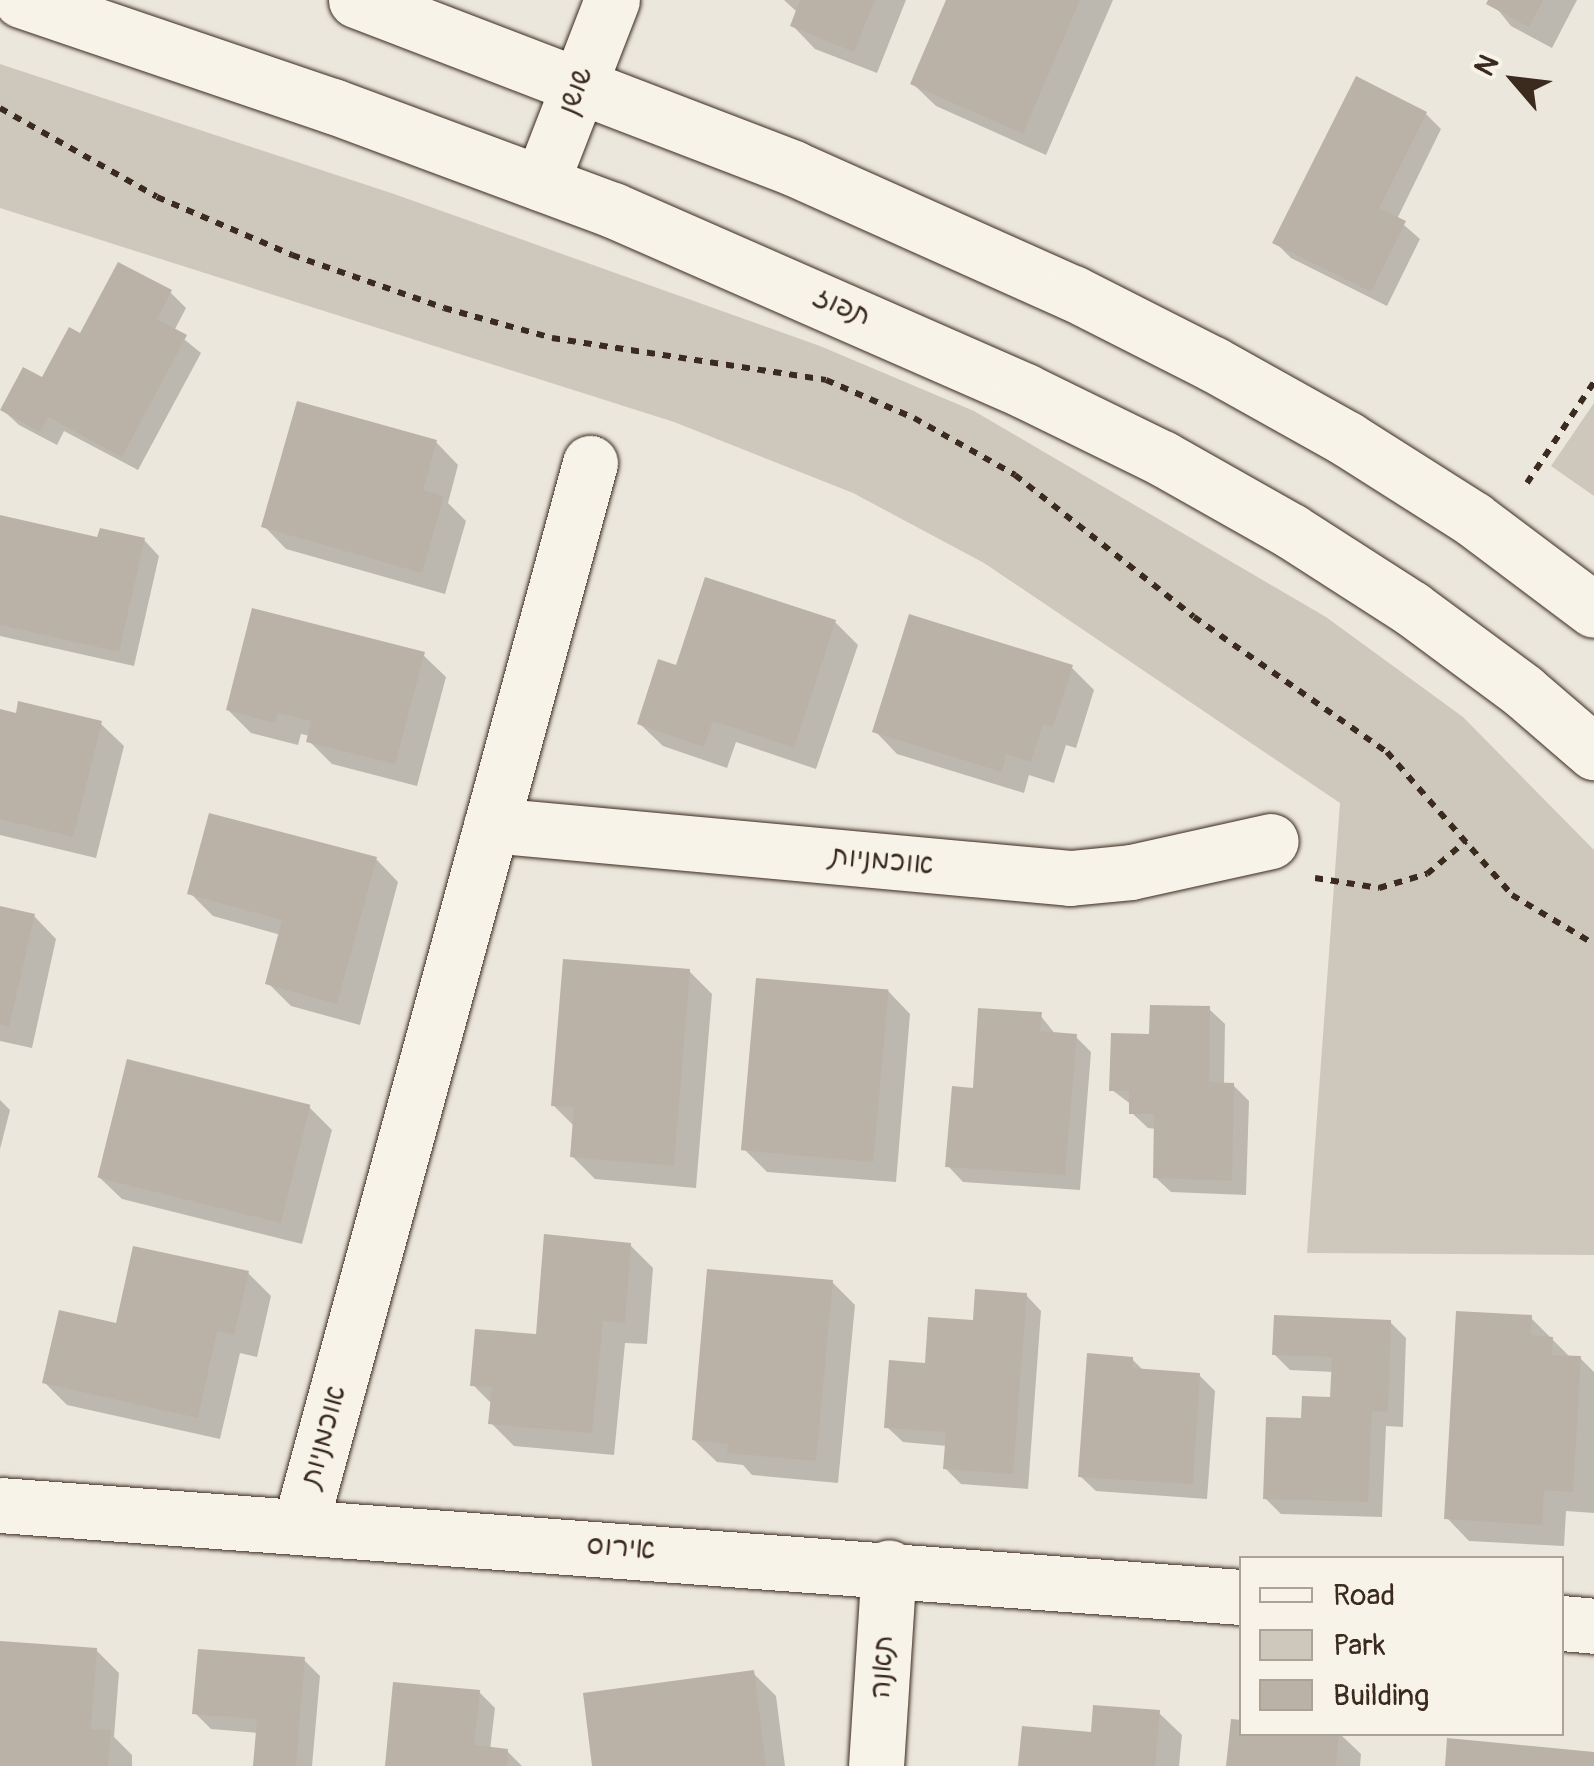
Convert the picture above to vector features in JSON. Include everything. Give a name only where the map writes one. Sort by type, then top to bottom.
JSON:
[{"type":"street","name":"תפוז","points":[[20,0],[332,106],[541,183],[890,328],[1162,458],[1292,531],[1411,608],[1524,690],[1594,752]]},
{"type":"street","points":[[356,0],[794,168],[1072,293],[1213,364],[1346,439],[1494,534],[1594,610]]},
{"type":"street","name":"שושן","points":[[541,183],[612,0]]},
{"type":"street","name":"אוכמניות","points":[[300,1526],[590,463]]},
{"type":"street","name":"אוכמניות","points":[[491,825],[1070,878],[1287,858]]},
{"type":"street","name":"אירוס","points":[[0,1505],[889,1567],[1239,1597]]},
{"type":"street","name":"תאנה","points":[[876,1766],[889,1567]]},
{"type":"street","points":[[1564,1624],[1594,1626]]},
{"type":"path","points":[[0,108],[157,197],[292,255],[444,308],[552,338],[826,380],[914,418],[1016,475],[1194,617],[1386,752],[1512,895],[1594,944]]},
{"type":"path","points":[[1494,534],[1594,382]]},
{"type":"path","points":[[1287,858],[1379,888],[1427,874],[1466,840]]},
{"type":"green space","points":[[0,64],[397,195],[820,346],[974,411],[1326,617],[1463,717],[1594,850],[1594,1255],[1307,1253],[1340,803],[984,563],[853,493],[674,422],[0,208]]},
{"type":"green space","points":[[1594,403],[1594,496],[1551,466]]},
{"type":"building","points":[[800,0],[875,0],[854,52],[790,26]]},
{"type":"building","points":[[946,0],[1080,0],[1023,134],[910,84]]},
{"type":"building","points":[[1488,0],[1543,0],[1529,27],[1486,4]]},
{"type":"building","points":[[1356,76],[1427,112],[1379,208],[1406,221],[1371,292],[1272,243]]},
{"type":"building","points":[[118,262],[172,290],[157,319],[187,335],[122,457],[48,417],[40,432],[0,410],[23,367],[42,377],[69,327],[80,333]]},
{"type":"building","points":[[297,401],[437,440],[423,490],[444,496],[422,573],[261,527]]},
{"type":"building","points":[[0,515],[97,537],[100,528],[145,538],[119,652],[0,625]]},
{"type":"building","points":[[705,577],[836,620],[794,748],[713,721],[704,747],[637,724],[658,659],[676,665]]},
{"type":"building","points":[[252,608],[425,652],[395,764],[306,742],[311,721],[278,713],[275,723],[226,710]]},
{"type":"building","points":[[909,614],[1073,665],[1053,727],[1043,724],[1031,762],[1006,754],[1002,772],[872,732]]},
{"type":"building","points":[[18,701],[102,721],[73,837],[0,819],[0,709],[16,713]]},
{"type":"building","points":[[209,813],[377,857],[337,1004],[265,984],[282,920],[187,894]]},
{"type":"building","points":[[0,906],[35,914],[9,1027],[0,1025]]},
{"type":"building","points":[[563,959],[690,969],[674,1166],[570,1157],[574,1107],[551,1106]]},
{"type":"building","points":[[756,978],[888,990],[873,1162],[741,1150]]},
{"type":"building","points":[[1150,1005],[1210,1006],[1209,1082],[1234,1083],[1232,1181],[1153,1178],[1154,1114],[1129,1114],[1129,1091],[1109,1091],[1111,1033],[1149,1034]]},
{"type":"building","points":[[978,1008],[1042,1012],[1040,1031],[1077,1034],[1065,1175],[945,1167],[952,1086],[973,1088]]},
{"type":"building","points":[[127,1059],[310,1105],[281,1223],[97,1177]]},
{"type":"building","points":[[544,1234],[631,1243],[625,1323],[603,1321],[592,1433],[488,1424],[492,1387],[470,1386],[475,1329],[536,1334]]},
{"type":"building","points":[[133,1246],[249,1271],[234,1335],[217,1331],[198,1418],[42,1383],[59,1310],[116,1323]]},
{"type":"building","points":[[707,1269],[833,1280],[816,1461],[727,1453],[728,1444],[692,1440]]},
{"type":"building","points":[[975,1289],[1027,1293],[1013,1474],[943,1469],[946,1432],[884,1428],[889,1360],[925,1363],[928,1317],[973,1320]]},
{"type":"building","points":[[1456,1311],[1532,1315],[1531,1335],[1553,1337],[1552,1355],[1581,1356],[1573,1492],[1544,1490],[1542,1525],[1444,1519]]},
{"type":"building","points":[[1274,1315],[1391,1320],[1388,1412],[1372,1411],[1368,1502],[1263,1499],[1266,1417],[1301,1418],[1302,1396],[1330,1397],[1332,1357],[1272,1355]]},
{"type":"building","points":[[1087,1353],[1133,1357],[1133,1368],[1200,1373],[1193,1484],[1078,1477]]},
{"type":"building","points":[[0,1641],[97,1648],[91,1729],[111,1730],[108,1766],[0,1766]]},
{"type":"building","points":[[198,1649],[305,1657],[296,1766],[253,1766],[257,1719],[192,1714]]},
{"type":"building","points":[[754,1670],[766,1766],[592,1766],[583,1693]]},
{"type":"building","points":[[393,1682],[480,1690],[474,1745],[508,1749],[507,1766],[385,1766]]},
{"type":"building","points":[[1093,1705],[1160,1710],[1155,1766],[1018,1766],[1022,1726],[1091,1732]]},
{"type":"building","points":[[1231,1719],[1239,1720],[1239,1736],[1339,1736],[1336,1766],[1226,1766]]},
{"type":"building","points":[[1447,1738],[1594,1752],[1594,1766],[1445,1766]]}]
